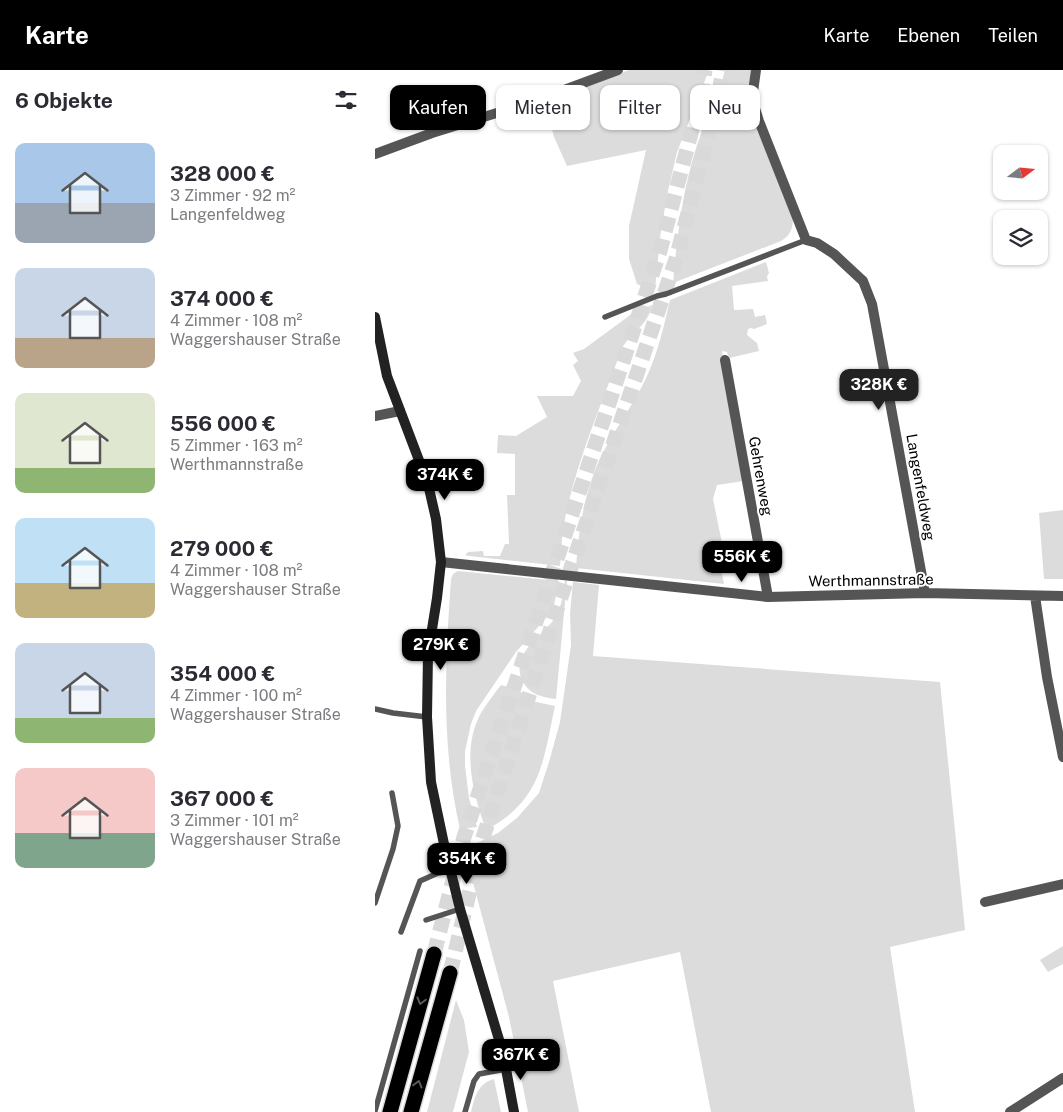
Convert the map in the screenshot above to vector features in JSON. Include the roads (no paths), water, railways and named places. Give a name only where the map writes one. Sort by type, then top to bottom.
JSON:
[{"type":"highway","points":[[390,1112],[427,952]]},
{"type":"highway","points":[[411,1112],[450,973]]},
{"type":"street","points":[[375,154],[432,133],[529,103],[618,70]]},
{"type":"street","points":[[756,70],[753,99],[759,122],[806,240]]},
{"type":"street","name":"Langenfeldweg","points":[[806,240],[817,243],[841,260],[863,282],[872,304],[925,593]]},
{"type":"street","points":[[376,324],[387,376],[428,484],[436,519],[441,562],[428,654],[427,717],[431,782],[460,909],[503,1053],[514,1112]]},
{"type":"street","name":"Gehrenweg","points":[[725,360],[768,597]]},
{"type":"street","points":[[375,416],[400,411]]},
{"type":"street","name":"Werthmannstraße","points":[[441,562],[768,597],[925,593],[1063,596]]},
{"type":"street","points":[[1035,596],[1047,677],[1063,757]]},
{"type":"street","points":[[985,902],[1063,884]]},
{"type":"street","points":[[1010,1112],[1063,1078]]},
{"type":"lane","points":[[605,317],[806,240]]},
{"type":"lane","points":[[375,709],[427,717]]},
{"type":"lane","points":[[375,903],[399,826],[392,793]]},
{"type":"lane","points":[[401,932],[420,881],[451,871]]},
{"type":"lane","points":[[426,920],[460,909]]},
{"type":"lane","points":[[375,1111],[427,952]]},
{"type":"lane","points":[[465,1112],[479,1074],[506,1069]]},
{"type":"tunnel","points":[[434,954],[464,837],[660,251],[702,92],[705,70]]},
{"type":"tunnel","points":[[450,973],[481,844],[558,606],[676,259],[718,98],[723,70]]}]
